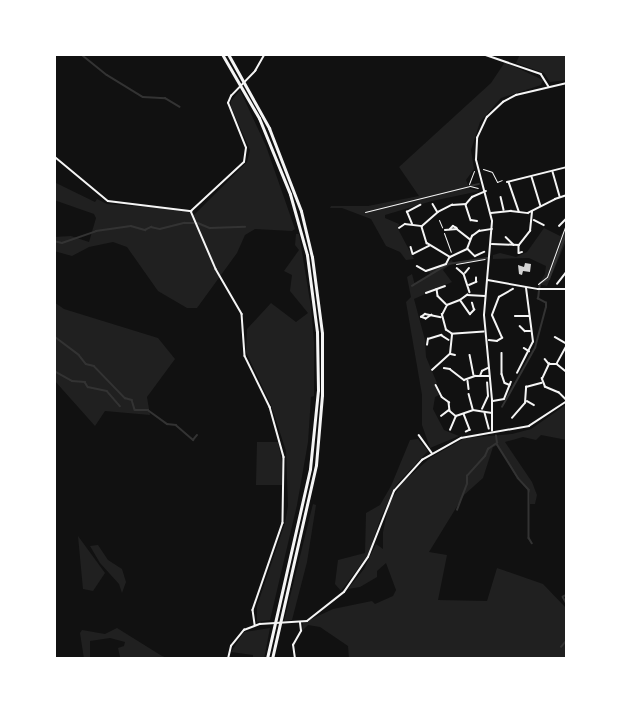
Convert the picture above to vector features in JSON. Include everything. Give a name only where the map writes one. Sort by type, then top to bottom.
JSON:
[{"type":"highway","points":[[222,54],[256,111],[290,194],[307,255],[317,332],[318,390],[314,445],[267,659]]},
{"type":"highway","points":[[228,54],[269,128],[301,211],[312,257],[322,333],[322,395],[316,465],[272,659]]},
{"type":"street","points":[[54,156],[108,201],[191,211],[244,162],[246,148],[228,103],[265,54]]},
{"type":"street","points":[[319,54],[325,54]]},
{"type":"street","points":[[483,54],[541,74],[549,87]]},
{"type":"street","points":[[492,432],[492,401],[484,315],[492,229],[491,213],[478,168],[477,138],[494,109],[516,95],[567,83]]},
{"type":"street","points":[[519,212],[508,182],[567,167]]},
{"type":"street","points":[[553,171],[560,197]]},
{"type":"street","points":[[532,176],[536,198],[541,207]]},
{"type":"street","points":[[399,228],[402,225],[422,226],[438,212],[452,205],[466,204],[472,197],[485,192]]},
{"type":"street","points":[[491,213],[532,212],[567,195]]},
{"type":"street","points":[[501,197],[504,211]]},
{"type":"street","points":[[433,204],[438,212]]},
{"type":"street","points":[[466,204],[471,220],[477,221]]},
{"type":"street","points":[[412,225],[407,212],[420,205]]},
{"type":"street","points":[[191,211],[216,270],[242,315],[245,356],[270,407],[284,457],[283,524],[254,610],[255,625]]},
{"type":"street","points":[[492,244],[519,245],[528,236],[533,220],[532,212]]},
{"type":"street","points":[[434,217],[439,220]]},
{"type":"street","points":[[559,226],[567,218]]},
{"type":"street","points":[[533,220],[544,225]]},
{"type":"street","points":[[400,221],[402,225]]},
{"type":"street","points":[[422,226],[430,246],[451,257]]},
{"type":"street","points":[[445,230],[457,229],[470,239]]},
{"type":"street","points":[[426,271],[446,264],[451,257],[467,249],[470,239],[479,231],[492,229]]},
{"type":"street","points":[[506,237],[510,237],[514,246]]},
{"type":"street","points":[[519,245],[519,253],[522,252]]},
{"type":"street","points":[[413,254],[430,246]]},
{"type":"street","points":[[411,248],[414,258]]},
{"type":"street","points":[[467,249],[475,256],[484,252]]},
{"type":"street","points":[[417,266],[426,271],[427,275]]},
{"type":"street","points":[[457,268],[464,274],[470,293]]},
{"type":"street","points":[[464,274],[469,268]]},
{"type":"street","points":[[557,284],[567,271]]},
{"type":"street","points":[[468,286],[476,282],[476,278]]},
{"type":"street","points":[[487,280],[538,289],[567,289]]},
{"type":"street","points":[[426,293],[445,286]]},
{"type":"street","points":[[517,373],[530,351],[531,331],[526,287]]},
{"type":"street","points":[[437,289],[438,296],[447,305]]},
{"type":"street","points":[[489,340],[503,339],[492,316],[499,297],[513,289]]},
{"type":"street","points":[[484,332],[452,334],[446,330],[442,317],[447,305],[470,293],[485,296]]},
{"type":"street","points":[[460,300],[470,314],[474,310],[472,303]]},
{"type":"street","points":[[432,315],[442,317]]},
{"type":"street","points":[[484,315],[492,316]]},
{"type":"street","points":[[515,316],[530,316]]},
{"type":"street","points":[[520,326],[525,331],[531,331]]},
{"type":"street","points":[[432,370],[450,354],[452,334]]},
{"type":"street","points":[[427,345],[428,339],[441,335],[450,340]]},
{"type":"street","points":[[556,339],[567,345],[557,364]]},
{"type":"street","points":[[524,348],[530,351]]},
{"type":"street","points":[[492,401],[504,399],[511,384],[505,383],[502,374],[502,353]]},
{"type":"street","points":[[450,354],[455,355]]},
{"type":"street","points":[[470,355],[475,376]]},
{"type":"street","points":[[545,359],[549,364]]},
{"type":"street","points":[[549,364],[557,364],[567,372]]},
{"type":"street","points":[[542,383],[543,373],[549,364]]},
{"type":"street","points":[[444,368],[450,369],[460,379],[490,376]]},
{"type":"street","points":[[480,376],[482,371],[489,368]]},
{"type":"street","points":[[468,380],[469,389]]},
{"type":"street","points":[[481,410],[488,396],[487,383]]},
{"type":"street","points":[[228,659],[235,639],[244,630],[255,625],[300,623],[313,617],[349,585],[368,557],[394,490],[412,469],[432,453],[461,438],[529,426],[567,401],[559,393],[542,383],[526,387],[524,394],[526,400],[534,405]]},
{"type":"street","points":[[436,385],[442,397],[448,401],[449,409],[456,416]]},
{"type":"street","points":[[437,388],[441,387]]},
{"type":"street","points":[[469,394],[473,410]]},
{"type":"street","points":[[513,417],[526,400]]},
{"type":"street","points":[[441,417],[449,409]]},
{"type":"street","points":[[450,430],[456,416],[463,413],[481,410],[492,413]]},
{"type":"street","points":[[486,412],[489,428]]},
{"type":"street","points":[[463,413],[471,429],[466,432]]},
{"type":"street","points":[[419,435],[432,453]]},
{"type":"street","points":[[295,659],[293,645],[301,631],[300,623]]},
{"type":"path","points":[[470,186],[472,173],[478,168],[492,172],[497,182]]},
{"type":"path","points":[[365,212],[470,186],[482,188],[485,192]]},
{"type":"path","points":[[439,220],[451,257]]},
{"type":"path","points":[[538,289],[538,283],[547,277],[551,267],[565,226],[563,223]]},
{"type":"path","points":[[567,238],[565,248],[567,250]]},
{"type":"path","points":[[457,268],[456,264],[471,260],[489,260]]},
{"type":"shaded area","points":[[520,54],[567,54],[567,80],[550,82],[544,73],[516,63]]},
{"type":"shaded area","points":[[505,62],[543,80],[541,85],[501,98],[480,122],[471,150],[474,169],[466,180],[470,189],[480,191],[432,201],[385,215],[385,218],[399,224],[398,229],[414,259],[406,260],[400,252],[386,246],[371,219],[342,208],[330,208],[331,206],[368,206],[419,196],[399,167],[491,83]]},
{"type":"shaded area","points":[[240,90],[266,146],[295,229],[292,231],[255,229],[245,235],[237,253],[197,308],[187,308],[158,291],[127,247],[113,242],[89,247],[72,256],[54,251],[54,237],[71,236],[89,242],[96,218],[94,214],[54,200],[54,182],[95,202],[97,199],[107,204],[189,210],[194,215],[247,162],[250,150],[231,107],[231,101]]},
{"type":"shaded area","points":[[567,227],[567,239],[547,286],[539,284],[545,274],[546,266],[529,258],[493,259],[493,255],[500,253],[516,257],[527,252],[544,228],[560,236]]},
{"type":"shaded area","points":[[296,234],[299,234],[311,307],[314,342],[314,396],[311,397],[308,442],[297,505],[270,620],[257,622],[257,606],[285,523],[288,506],[286,451],[271,405],[246,352],[247,329],[271,303],[296,322],[308,313],[290,291],[292,275],[284,271],[299,250],[295,245]]},
{"type":"shaded area","points":[[452,260],[453,263],[443,270],[452,282],[414,299],[425,340],[426,357],[437,383],[435,385],[439,395],[435,397],[433,409],[444,430],[459,436],[430,448],[422,425],[422,395],[406,302],[411,297],[407,277],[412,274],[415,285],[430,274],[428,270]]},
{"type":"shaded area","points":[[54,302],[64,309],[158,338],[175,359],[147,397],[150,415],[105,411],[95,426],[54,380]]},
{"type":"shaded area","points":[[567,404],[567,440],[541,435],[536,440],[523,437],[505,442],[532,482],[537,495],[535,504],[530,504],[530,493],[515,475],[498,445],[493,447],[483,478],[464,495],[429,552],[447,555],[438,600],[487,601],[497,568],[543,584],[567,609],[567,659],[349,659],[348,646],[320,627],[308,625],[302,631],[303,623],[333,609],[372,601],[375,604],[393,596],[396,590],[386,563],[377,571],[377,577],[360,587],[348,589],[364,569],[376,544],[383,549],[383,532],[389,504],[402,483],[430,458],[465,438],[512,434],[531,429]]},
{"type":"shaded area","points":[[418,439],[428,451],[396,485],[381,517],[368,555],[341,591],[335,584],[338,560],[365,553],[366,513],[380,505],[391,486],[410,440]]},
{"type":"shaded area","points":[[257,442],[278,442],[282,462],[282,485],[256,485]]},
{"type":"shaded area","points":[[313,504],[316,505],[307,562],[292,620],[284,621]]},
{"type":"shaded area","points":[[78,536],[105,573],[93,591],[83,589]]},
{"type":"shaded area","points":[[98,545],[108,560],[122,569],[126,582],[122,593],[119,584],[100,563],[90,546]]},
{"type":"shaded area","points":[[117,628],[170,659],[120,657],[118,648],[124,646],[125,642],[110,638],[90,641],[90,659],[84,659],[80,633],[82,630],[105,634]]},
{"type":"shaded area","points":[[270,628],[264,659],[253,659],[253,655],[231,652],[244,632]]},
{"type":"building","points":[[525,263],[531,264],[530,272],[523,271],[522,275],[519,274],[518,265],[524,267]]},
{"type":"waterway","points":[[81,54],[107,75],[143,97],[165,98],[180,107]]},
{"type":"waterway","points":[[470,186],[479,184]]},
{"type":"waterway","points":[[54,241],[62,243],[96,231],[131,226],[145,230],[151,227],[160,229],[194,223]]},
{"type":"waterway","points":[[198,223],[210,228],[245,227]]},
{"type":"waterway","points":[[502,407],[535,348],[546,307],[546,303],[538,299],[540,283],[549,279],[567,231]]},
{"type":"waterway","points":[[412,286],[448,264],[488,258]]},
{"type":"waterway","points":[[54,336],[79,355],[86,364],[94,366],[125,398],[132,400],[135,410],[148,410],[167,424],[176,425],[193,440],[197,435]]},
{"type":"waterway","points":[[54,367],[56,372],[72,381],[85,382],[88,387],[107,391],[120,406]]},
{"type":"waterway","points":[[457,510],[467,484],[467,476],[485,456],[488,449],[497,443],[496,436]]},
{"type":"waterway","points":[[497,444],[518,478],[529,490],[529,538],[532,543]]},
{"type":"waterway","points":[[567,595],[563,597],[567,604]]},
{"type":"waterway","points":[[561,647],[567,640]]}]
